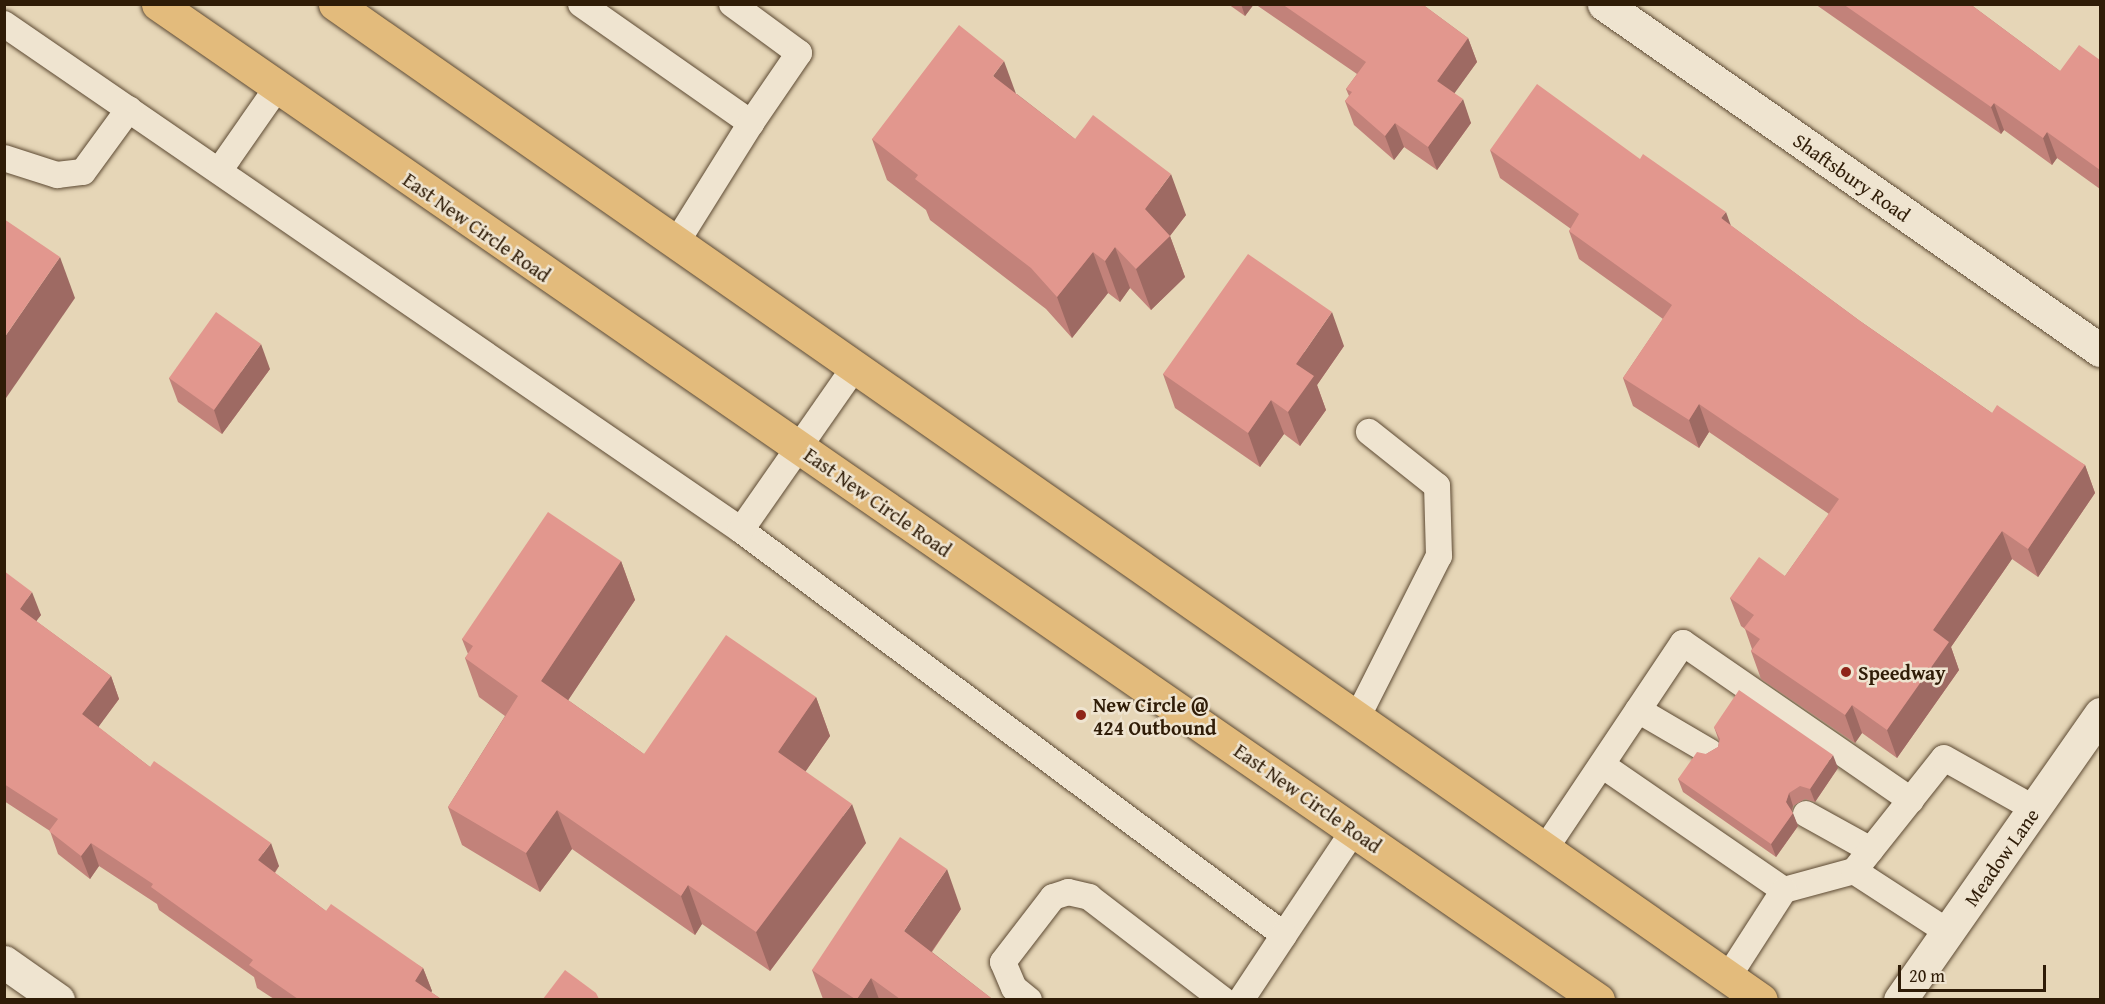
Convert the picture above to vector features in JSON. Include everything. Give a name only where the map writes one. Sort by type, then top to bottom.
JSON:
[{"type":"highway","name":"East New Circle Road","points":[[158,4],[1598,999]]},
{"type":"highway","points":[[346,8],[854,368],[1761,999]]},
{"type":"street","name":"Shaftsbury Road","points":[[1604,4],[2100,350]]},
{"type":"street","name":"Meadow Lane","points":[[1900,999],[2100,714]]},
{"type":"street","points":[[4,962],[58,999]]},
{"type":"lane","points":[[581,4],[751,123]]},
{"type":"lane","points":[[676,243],[751,123],[799,53],[732,4]]},
{"type":"lane","points":[[4,24],[741,531],[1284,935]]},
{"type":"lane","points":[[219,171],[277,88]]},
{"type":"lane","points":[[4,159],[57,175],[83,172],[129,109]]},
{"type":"lane","points":[[741,531],[854,368]]},
{"type":"lane","points":[[1357,718],[1439,556],[1437,486],[1369,432]]},
{"type":"lane","points":[[1545,849],[1683,643],[1788,723],[1911,800]]},
{"type":"lane","points":[[1638,710],[1710,752]]},
{"type":"lane","points":[[1728,977],[1784,890],[1854,872],[1944,758],[2034,808]]},
{"type":"lane","points":[[1602,765],[1717,830],[1784,890]]},
{"type":"lane","points":[[1806,814],[1871,850]]},
{"type":"lane","points":[[1241,999],[1354,830]]},
{"type":"lane","points":[[1854,872],[1948,932]]},
{"type":"lane","points":[[1029,999],[1014,988],[1003,962],[1053,897],[1068,892],[1089,897],[1223,999]]},
{"type":"building","points":[[1282,4],[1422,4],[1468,38],[1437,81],[1463,99],[1428,147],[1395,123],[1385,136],[1345,101],[1352,92],[1346,89],[1366,62]]},
{"type":"building","points":[[1843,4],[1970,4],[2060,71],[2079,45],[2100,60],[2100,170],[2047,132],[2043,138],[1994,103],[1991,107]]},
{"type":"building","points":[[959,25],[1004,61],[993,76],[1075,139],[1093,115],[1171,174],[1145,209],[1170,236],[1136,269],[1115,247],[1105,261],[1093,252],[1057,297],[1031,268],[915,179],[918,175],[872,139]]},
{"type":"building","points":[[1537,84],[1640,159],[1643,154],[1726,212],[1721,218],[1860,321],[1992,413],[1997,405],[2085,465],[2028,549],[2002,531],[1933,630],[1949,642],[1887,730],[1852,705],[1845,715],[1751,651],[1760,639],[1744,628],[1754,615],[1730,598],[1759,557],[1785,576],[1839,499],[1699,404],[1689,420],[1623,378],[1672,305],[1569,231],[1579,214],[1490,150]]},
{"type":"building","points":[[4,219],[60,257],[4,338]]},
{"type":"building","points":[[1248,254],[1332,312],[1296,364],[1314,376],[1288,412],[1271,400],[1248,433],[1163,374]]},
{"type":"building","points":[[216,312],[261,344],[214,410],[169,378]]},
{"type":"building","points":[[548,512],[621,561],[541,681],[644,754],[726,635],[816,697],[778,752],[852,804],[756,932],[688,885],[681,896],[557,810],[526,853],[448,807],[518,696],[465,658],[473,646],[462,639]]},
{"type":"building","points":[[4,571],[32,592],[20,609],[111,676],[82,714],[150,767],[154,761],[271,843],[258,860],[326,911],[331,904],[423,968],[415,981],[441,999],[298,999],[249,965],[253,960],[151,887],[153,884],[91,843],[81,856],[49,831],[58,819],[4,784]]},
{"type":"building","points":[[1739,690],[1833,755],[1810,789],[1800,786],[1789,793],[1786,802],[1793,813],[1771,844],[1678,779],[1697,752],[1706,754],[1718,747],[1720,739],[1714,727]]},
{"type":"building","points":[[900,837],[947,869],[904,931],[991,998],[900,999],[871,978],[855,999],[812,970]]},
{"type":"building","points":[[565,970],[596,993],[599,999],[543,999]]},
{"type":"place","name":"Speedway","points":[[1846,672]]},
{"type":"place","name":"New Circle @ 424 Outbound","points":[[1081,715]]}]
